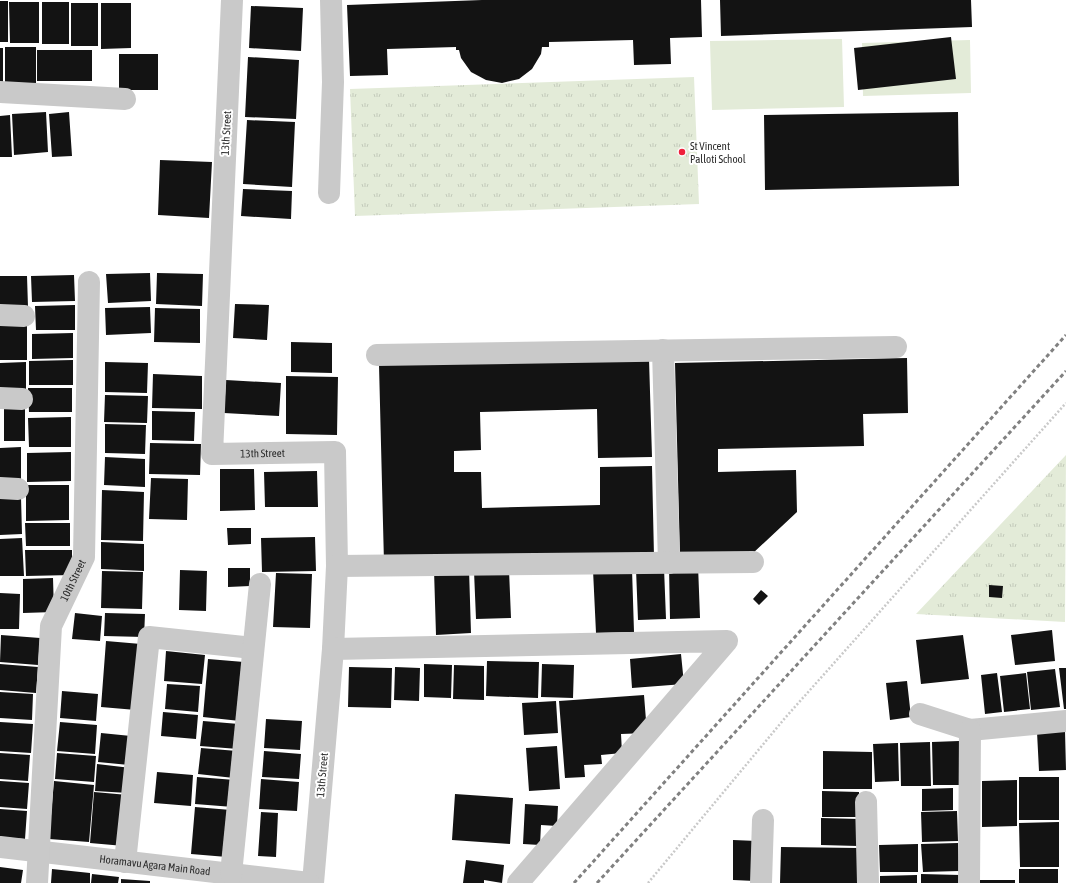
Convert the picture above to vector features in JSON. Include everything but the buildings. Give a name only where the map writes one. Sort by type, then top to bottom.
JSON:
[{"type":"street","name":"13th Street","points":[[232,0],[212,454],[335,452],[337,566],[333,649],[313,883]]},
{"type":"street","points":[[329,193],[333,82],[332,0]]},
{"type":"street","points":[[0,92],[125,99]]},
{"type":"street","name":"10th Street","points":[[36,883],[51,626],[84,557],[89,282]]},
{"type":"street","points":[[0,315],[24,316]]},
{"type":"street","points":[[377,355],[896,347]]},
{"type":"street","points":[[663,350],[669,563]]},
{"type":"street","points":[[0,398],[22,399]]},
{"type":"street","points":[[337,566],[753,562]]},
{"type":"street","points":[[231,874],[260,584]]},
{"type":"street","points":[[125,862],[149,637],[253,648]]},
{"type":"street","points":[[333,649],[727,641],[518,883]]},
{"type":"street","points":[[920,714],[970,730],[1066,721]]},
{"type":"street","points":[[969,883],[970,730]]},
{"type":"street","points":[[866,802],[868,883]]},
{"type":"street","points":[[761,883],[763,820]]},
{"type":"street","name":"Horamavu Agara Main Road","points":[[0,847],[309,883]]},
{"type":"path","points":[[648,883],[785,718],[1066,403]]},
{"type":"green space","points":[[842,39],[844,107],[712,110],[710,41]]},
{"type":"green space","points":[[970,40],[971,93],[863,96],[862,43]]},
{"type":"green space","points":[[694,77],[699,204],[355,216],[350,89]]},
{"type":"green space","points":[[1066,455],[1065,622],[916,614]]},
{"type":"railway","points":[[574,883],[1066,335]]},
{"type":"railway","points":[[597,883],[1066,371]]},
{"type":"place","name":"St Vincent Palloti School","points":[[682,152]]}]
